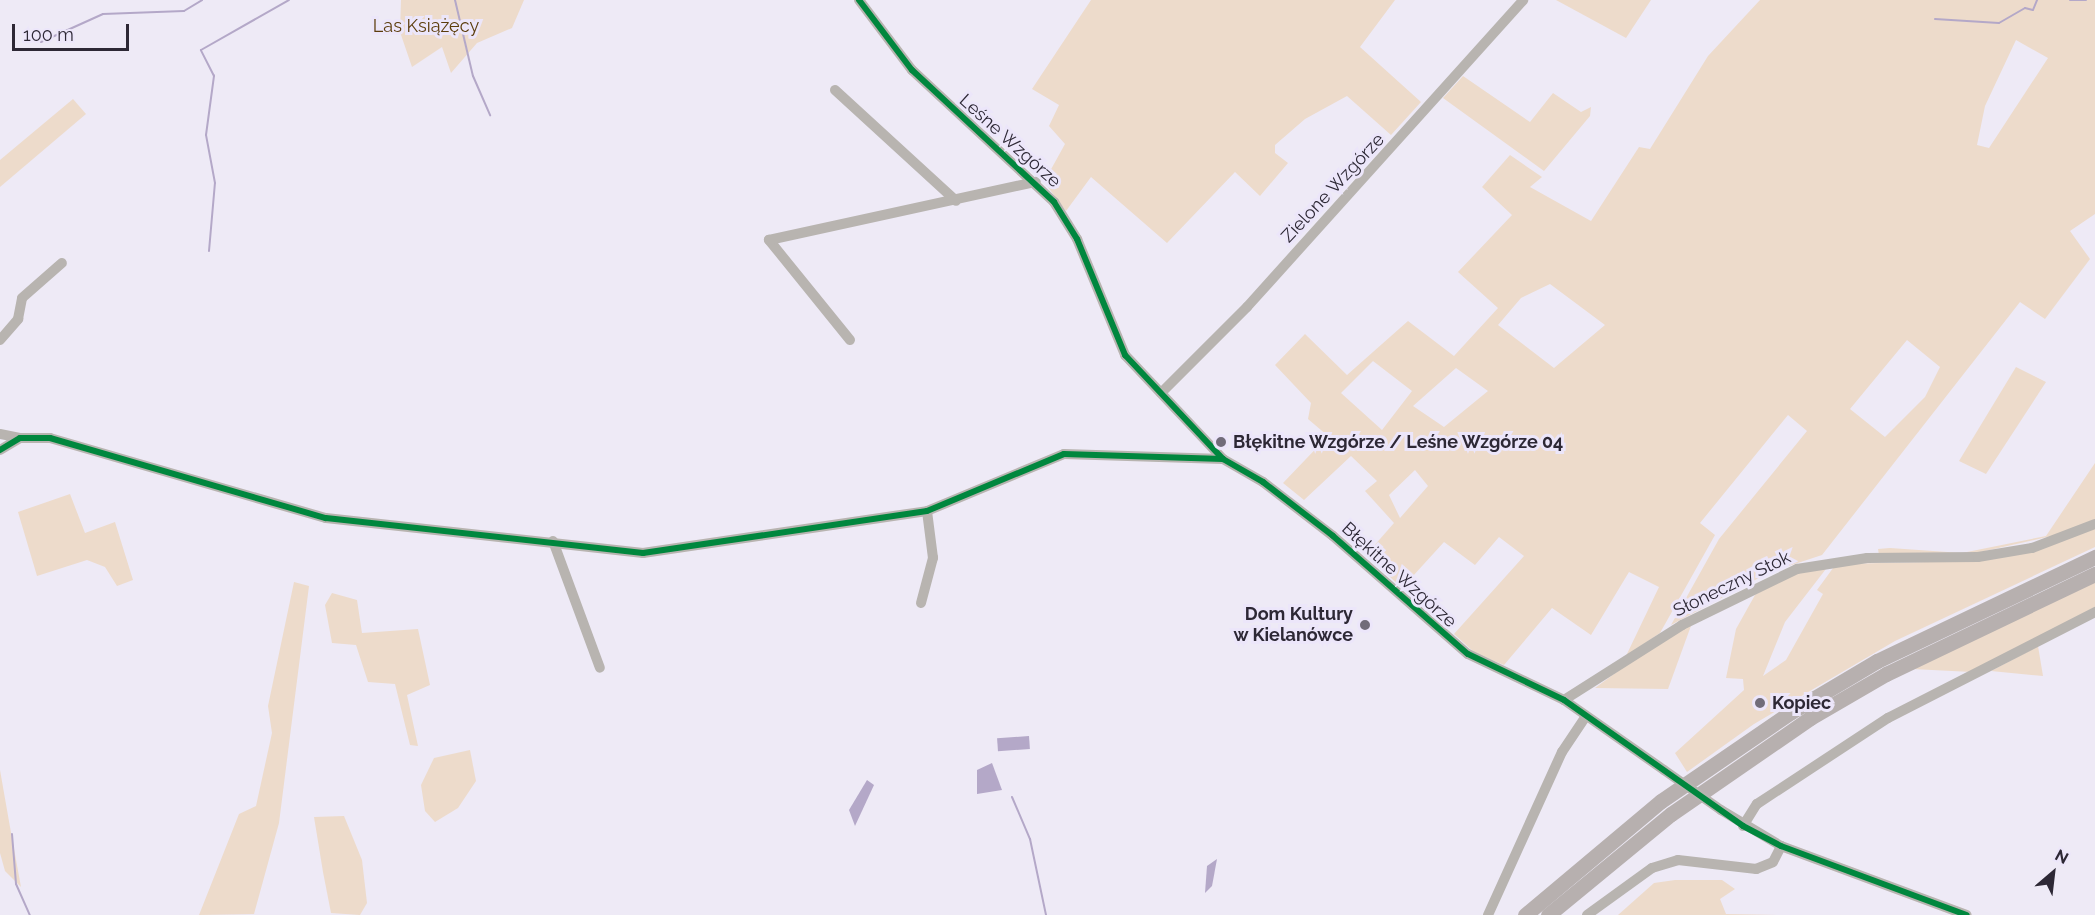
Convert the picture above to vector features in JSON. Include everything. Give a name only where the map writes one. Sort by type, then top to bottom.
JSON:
[{"type":"highway","points":[[1525,915],[1661,801],[1791,712],[1876,661],[2095,557]]},
{"type":"highway","points":[[1548,915],[1671,814],[1810,718],[1886,674],[2095,574]]},
{"type":"street","name":"Leśne Wzgórze","points":[[859,0],[912,70],[1036,182],[1077,239],[1113,335],[1161,393],[1223,459]]},
{"type":"street","name":"Zielone Wzgórze","points":[[1161,393],[1247,307],[1523,0]]},
{"type":"street","points":[[835,90],[956,201]]},
{"type":"street","points":[[850,340],[769,240],[1036,182]]},
{"type":"street","points":[[0,340],[18,319],[22,298],[62,263]]},
{"type":"street","points":[[0,434],[72,443],[326,518],[660,552],[927,511],[1064,454],[1223,459]]},
{"type":"street","points":[[0,450],[20,438]]},
{"type":"street","name":"Błękitne Wzgórze","points":[[1223,459],[1263,482],[1333,536],[1468,654],[1564,700],[1743,826],[1781,846],[1967,915]]},
{"type":"street","points":[[921,603],[933,558],[927,511]]},
{"type":"street","name":"Słoneczny Stok","points":[[1564,700],[1682,625],[1797,569],[1840,560],[1959,559],[2006,553],[2095,524]]},
{"type":"street","points":[[553,541],[600,668]]},
{"type":"street","points":[[1743,826],[1757,804],[1888,718],[2095,612]]},
{"type":"street","points":[[1488,915],[1562,752],[1586,716]]},
{"type":"street","points":[[1587,915],[1652,868],[1678,861],[1756,868],[1773,861],[1781,846]]},
{"type":"green space","name":"Las Książęcy","points":[[401,0],[524,0],[512,28],[477,43],[451,73],[442,47],[412,67],[400,32]]},
{"type":"green space","points":[[1091,0],[1395,0],[1360,47],[1421,102],[1391,135],[1347,96],[1305,119],[1275,145],[1275,153],[1288,163],[1260,196],[1235,172],[1167,243],[1091,177],[1066,211],[1044,182],[1065,144],[1049,126],[1059,105],[1032,89]]},
{"type":"green space","points":[[1556,0],[1651,0],[1626,38]]},
{"type":"green space","points":[[1760,0],[2095,0],[2095,214],[2070,231],[2090,259],[2045,319],[2020,302],[1822,555],[1770,572],[1671,625],[1719,539],[1807,431],[1788,415],[1700,523],[1715,535],[1660,633],[1626,656],[1659,587],[1629,572],[1591,635],[1552,608],[1504,665],[1475,653],[1454,634],[1524,556],[1499,537],[1475,565],[1444,542],[1402,588],[1366,555],[1394,523],[1365,491],[1377,481],[1351,456],[1304,500],[1283,483],[1328,436],[1308,419],[1311,403],[1275,365],[1305,334],[1347,375],[1408,321],[1454,356],[1498,308],[1458,272],[1512,215],[1482,187],[1510,155],[1542,177],[1530,187],[1591,221],[1639,147],[1650,149],[1708,56]],"holes":[[[2016,40],[2048,58],[1989,148],[1977,145],[1985,106]],[[1550,284],[1605,325],[1554,368],[1498,325],[1521,298]],[[1907,340],[1940,367],[1925,397],[1885,437],[1850,409]],[[1373,361],[1412,391],[1382,430],[1341,393]],[[1456,368],[1488,391],[1444,427],[1413,406]],[[1415,470],[1428,486],[1400,518],[1389,495]]]},
{"type":"green space","points":[[1463,76],[1530,122],[1553,93],[1581,112],[1591,107],[1590,116],[1544,171],[1443,98]]},
{"type":"green space","points":[[73,99],[86,114],[0,187],[0,160]]},
{"type":"green space","points":[[2016,367],[2046,382],[1986,474],[1959,461]]},
{"type":"green space","points":[[2095,463],[2095,521],[2069,532],[1963,556],[1879,555],[1878,549],[1890,548],[1962,553],[2046,536]]},
{"type":"green space","points":[[70,494],[85,533],[115,522],[133,580],[117,586],[105,567],[87,560],[37,576],[18,512]]},
{"type":"green space","points":[[2095,527],[2095,547],[1895,641],[1754,724],[1687,772],[1675,753],[1744,690],[1743,679],[1726,678],[1736,629],[1755,595],[1785,576],[1829,565],[1785,622],[1763,676],[1786,660],[1823,594],[1817,590],[1836,564],[1972,561]]},
{"type":"green space","points":[[294,582],[309,586],[279,823],[254,914],[199,915],[239,814],[256,806],[272,733],[268,706]]},
{"type":"green space","points":[[2095,582],[2095,607],[1972,672],[1912,669]]},
{"type":"green space","points":[[332,593],[357,600],[362,633],[418,629],[430,685],[407,695],[418,746],[410,745],[395,684],[368,682],[356,645],[332,643],[325,605]]},
{"type":"green space","points":[[1692,623],[1668,689],[1595,688],[1633,660]]},
{"type":"green space","points":[[2038,646],[2043,676],[1991,671]]},
{"type":"green space","points":[[470,750],[476,781],[458,808],[435,822],[425,811],[421,785],[434,758]]},
{"type":"green space","points":[[0,770],[21,887],[5,871],[0,853]]},
{"type":"green space","points":[[344,816],[362,860],[367,903],[360,915],[331,913],[314,817]]},
{"type":"green space","points":[[1675,880],[1722,880],[1735,889],[1720,899],[1726,914],[1778,915],[1618,915],[1654,883]]},
{"type":"shaded area","points":[[1029,736],[1030,749],[998,751],[997,738]]},
{"type":"shaded area","points":[[992,763],[1002,790],[977,794],[977,770]]},
{"type":"shaded area","points":[[867,780],[874,785],[855,826],[849,810]]},
{"type":"shaded area","points":[[1217,859],[1212,886],[1205,893],[1207,866]]},
{"type":"waterway","points":[[41,42],[103,14],[184,11],[202,0]]},
{"type":"waterway","points":[[209,251],[215,183],[206,135],[214,76],[201,50],[289,0]]},
{"type":"waterway","points":[[455,0],[473,76],[490,115]]},
{"type":"waterway","points":[[1935,19],[1999,23],[2025,8],[2033,10],[2037,0]]},
{"type":"waterway","points":[[2070,0],[2086,0]]},
{"type":"waterway","points":[[1012,797],[1030,839],[1046,915]]},
{"type":"waterway","points":[[12,834],[16,884],[30,915]]},
{"type":"cycle path","points":[[859,0],[912,70],[1054,202],[1077,239],[1125,355],[1223,459]]},
{"type":"cycle path","points":[[0,450],[20,438],[50,438],[326,518],[643,553],[927,511],[1064,454],[1223,459],[1263,482],[1333,536],[1468,654],[1564,700],[1743,826],[1781,846],[1967,915]]},
{"type":"place","name":"Błękitne Wzgórze / Leśne Wzgórze 04","points":[[1221,442]]},
{"type":"place","name":"Dom Kultury w Kielanówce","points":[[1365,625]]},
{"type":"place","name":"Kopiec","points":[[1760,703]]}]
